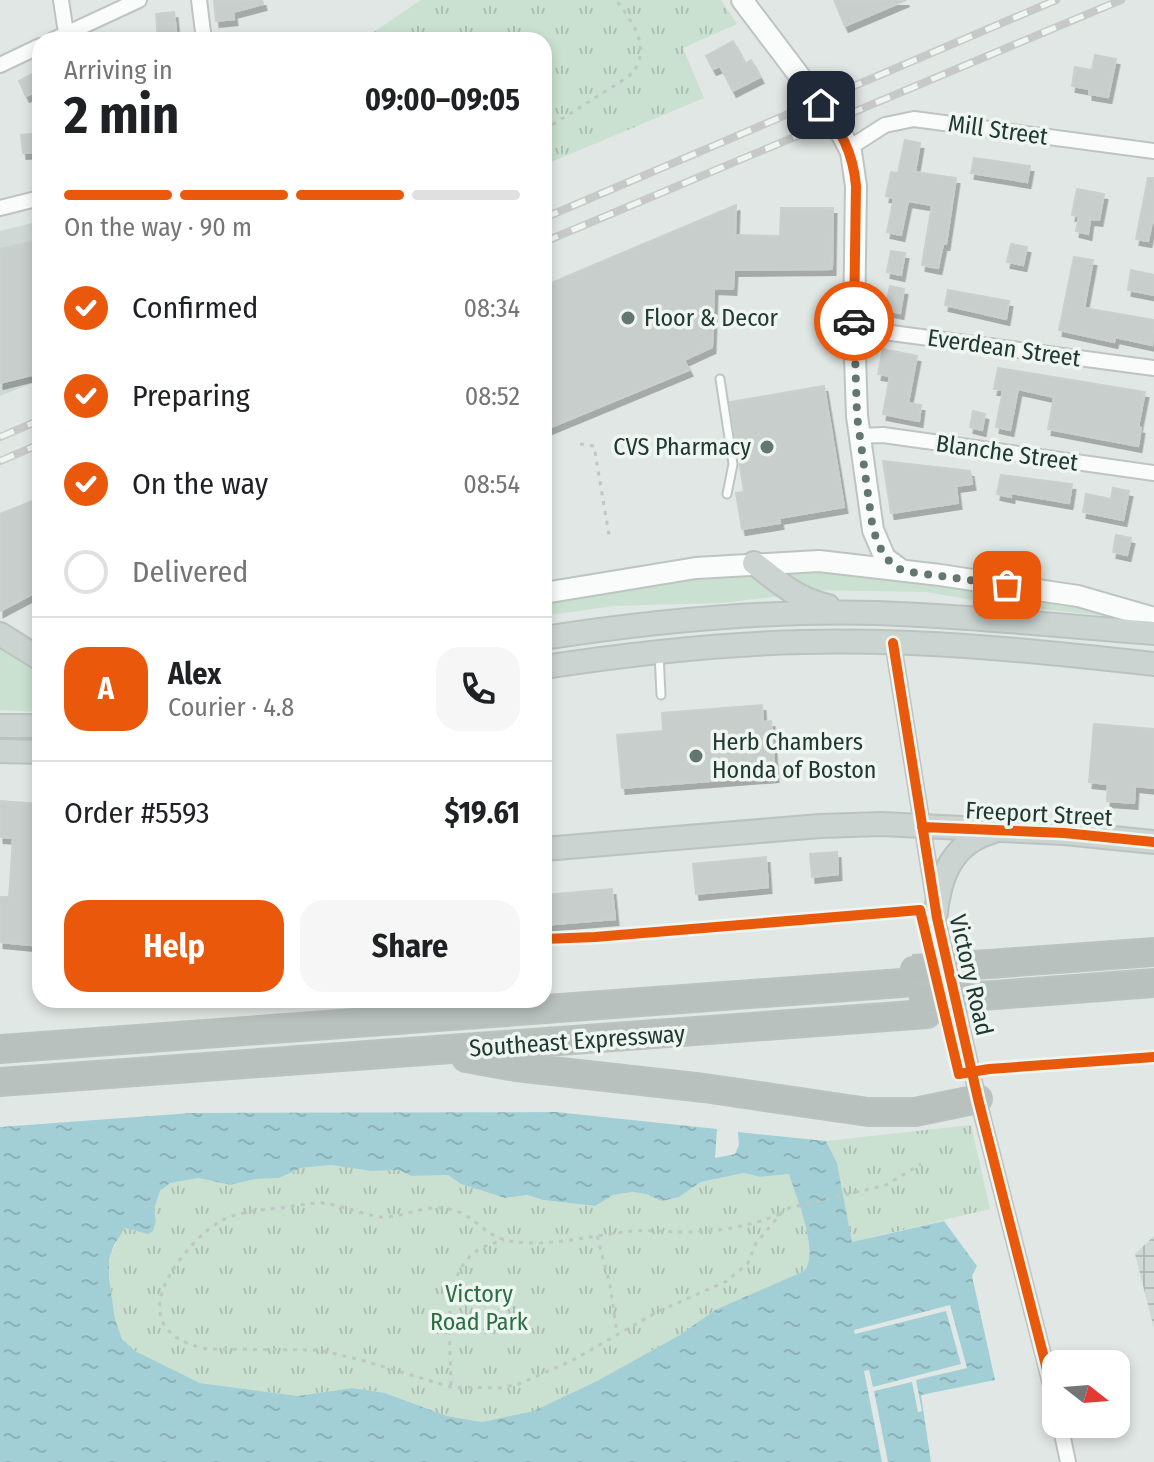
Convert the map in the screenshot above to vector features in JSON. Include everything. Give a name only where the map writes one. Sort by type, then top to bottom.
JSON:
[{"type":"highway","name":"Southeast Expressway","points":[[552,996],[919,991],[993,986],[1154,952]]},
{"type":"highway","points":[[993,986],[1154,965]]},
{"type":"highway","points":[[993,986],[1154,983]]},
{"type":"highway","name":"Southeast Expressway","points":[[0,1082],[431,1052],[919,991],[993,986],[1154,998]]},
{"type":"highway","points":[[0,1049],[919,991]]},
{"type":"highway","points":[[0,1067],[919,991]]},
{"type":"highway","name":"Southeast Expressway","points":[[0,1036],[379,1008]]},
{"type":"highway","points":[[431,1052],[516,1067],[704,1088],[868,1112],[915,1112],[978,1099]]},
{"type":"main road","points":[[742,0],[838,127],[849,148],[856,186],[854,328],[859,436],[873,530],[883,554],[903,571]]},
{"type":"main road","points":[[831,561],[859,549],[873,530]]},
{"type":"main road","points":[[552,592],[696,568],[831,561],[1078,596],[1154,618]]},
{"type":"main road","points":[[754,563],[807,601],[876,613]]},
{"type":"main road","points":[[552,637],[713,617],[876,613],[1154,633]]},
{"type":"main road","points":[[0,634],[32,654]]},
{"type":"main road","points":[[552,666],[659,651],[791,642],[893,643],[1154,664]]},
{"type":"main road","points":[[0,726],[32,726]]},
{"type":"main road","points":[[0,751],[32,752]]},
{"type":"main road","name":"Freeport Street","points":[[552,848],[820,826],[900,824],[1064,833],[1154,842]]},
{"type":"main road","points":[[936,913],[940,885],[950,860],[967,843],[996,830]]},
{"type":"street","points":[[61,0],[62,32]]},
{"type":"street","points":[[74,32],[139,0]]},
{"type":"street","points":[[199,0],[203,32]]},
{"type":"street","points":[[0,65],[32,50]]},
{"type":"street","name":"Mill Street","points":[[849,148],[885,125],[914,119],[1154,151]]},
{"type":"street","points":[[0,208],[32,200]]},
{"type":"street","name":"Everdean Street","points":[[854,328],[1154,368]]},
{"type":"street","name":"Blanche Street","points":[[859,436],[883,435],[1154,473]]},
{"type":"street","name":"Victory Road","points":[[893,643],[936,913],[978,1099],[1042,1350]]},
{"type":"street","points":[[1063,1438],[1068,1462]]},
{"type":"lane","points":[[720,379],[733,464],[727,494]]},
{"type":"lane","points":[[659,651],[661,695]]},
{"type":"path","points":[[552,125],[628,77],[638,67],[639,33],[616,0]]},
{"type":"path","points":[[580,444],[594,446],[609,535]]},
{"type":"path","points":[[504,1240],[468,1215],[450,1209],[428,1208],[386,1218],[317,1202],[251,1210],[225,1218],[203,1234],[172,1270],[161,1290],[157,1307],[169,1333],[192,1346],[207,1349],[318,1350],[451,1387],[499,1388],[519,1384],[573,1360],[617,1333],[727,1281],[748,1263],[756,1243],[785,1209],[886,1185],[921,1164]]},
{"type":"path","points":[[451,1387],[451,1295],[466,1260],[476,1251],[504,1240],[543,1242],[631,1231],[687,1232],[750,1226],[780,1214]]},
{"type":"path","points":[[597,1236],[610,1285],[617,1333]]},
{"type":"shaded area","points":[[32,223],[32,383],[0,396],[0,231]]},
{"type":"shaded area","points":[[1154,1236],[1154,1329],[1135,1254]]},
{"type":"green space","points":[[421,0],[721,0],[737,24],[683,48],[704,98],[552,162],[552,32],[374,32]]},
{"type":"green space","points":[[828,570],[1078,607],[1110,616],[1008,606],[926,592],[811,590],[781,573]]},
{"type":"green space","points":[[754,575],[782,596],[720,603],[613,606],[552,615],[552,603],[694,580]]},
{"type":"green space","points":[[0,649],[32,670],[32,712],[0,710]]},
{"type":"green space","points":[[971,1125],[990,1209],[852,1242],[837,1163],[826,1141]]},
{"type":"green space","name":"Victory Road Park","points":[[331,1165],[371,1171],[399,1170],[411,1176],[448,1175],[461,1184],[505,1198],[526,1195],[594,1206],[613,1195],[632,1192],[662,1201],[679,1197],[701,1182],[744,1173],[760,1177],[789,1174],[805,1224],[808,1262],[804,1271],[715,1310],[680,1335],[534,1412],[482,1422],[447,1416],[385,1393],[352,1388],[298,1396],[200,1383],[135,1351],[122,1339],[115,1319],[109,1259],[121,1232],[126,1228],[138,1232],[156,1221],[154,1209],[160,1191],[170,1182],[198,1178],[232,1185],[255,1179],[279,1178],[301,1168]]},
{"type":"water","points":[[556,1112],[717,1129],[715,1158],[735,1154],[739,1145],[738,1132],[826,1141],[837,1163],[852,1242],[944,1221],[977,1266],[972,1276],[995,1380],[921,1395],[931,1462],[0,1462],[0,1127],[191,1113]],"holes":[[[331,1165],[371,1171],[399,1170],[411,1176],[448,1175],[461,1184],[505,1198],[527,1195],[595,1206],[613,1195],[632,1192],[662,1201],[679,1197],[701,1182],[744,1173],[760,1177],[789,1174],[805,1224],[808,1262],[804,1271],[715,1310],[680,1335],[597,1381],[534,1411],[482,1422],[447,1416],[385,1393],[352,1388],[298,1396],[200,1383],[135,1351],[122,1339],[115,1319],[109,1259],[125,1228],[148,1234],[153,1231],[156,1221],[154,1209],[160,1191],[170,1183],[198,1178],[231,1185],[255,1179],[279,1178],[301,1168]]]},
{"type":"pier","points":[[950,1305],[967,1368],[916,1380],[922,1411],[918,1412],[912,1382],[874,1391],[888,1462],[882,1462],[864,1371],[869,1370],[873,1387],[961,1364],[946,1311],[855,1334],[854,1330]]},
{"type":"building","points":[[214,0],[262,0],[263,4],[233,12],[234,19],[216,21]]},
{"type":"building","points":[[834,0],[906,0],[845,26]]},
{"type":"building","points":[[174,12],[176,32],[157,32],[156,14]]},
{"type":"building","points":[[733,41],[745,64],[751,60],[760,77],[733,91],[720,66],[713,69],[706,56]]},
{"type":"building","points":[[1095,55],[1116,59],[1108,97],[1089,94],[1089,89],[1072,86],[1075,67],[1092,70]]},
{"type":"building","points":[[32,74],[32,93],[26,96],[19,81]]},
{"type":"building","points":[[32,134],[32,152],[23,153],[21,135]]},
{"type":"building","points":[[905,140],[920,143],[915,172],[956,178],[946,244],[943,244],[938,268],[922,265],[932,205],[908,201],[901,235],[887,232],[894,198],[886,196],[891,172],[898,173]]},
{"type":"building","points":[[974,158],[1030,166],[1027,182],[971,173]]},
{"type":"building","points":[[1148,178],[1154,178],[1154,223],[1148,241],[1136,239]]},
{"type":"building","points":[[1077,189],[1104,194],[1099,220],[1090,219],[1088,234],[1076,231],[1079,216],[1072,215]]},
{"type":"building","name":"Floor & Decor","points":[[736,205],[735,235],[780,236],[781,208],[833,208],[832,269],[734,270],[733,289],[714,288],[712,347],[684,360],[689,370],[552,427],[552,283]]},
{"type":"building","points":[[32,241],[32,375],[0,383],[0,249]]},
{"type":"building","points":[[1011,244],[1027,247],[1023,265],[1007,262]]},
{"type":"building","points":[[891,251],[905,253],[901,275],[887,272]]},
{"type":"building","points":[[1074,257],[1093,260],[1084,308],[1154,320],[1152,345],[1115,337],[1114,342],[1059,330]]},
{"type":"building","points":[[1131,270],[1154,275],[1154,295],[1128,290]]},
{"type":"building","points":[[890,286],[904,289],[900,313],[885,310]]},
{"type":"building","points":[[948,290],[1009,301],[1006,319],[945,305]]},
{"type":"building","points":[[883,349],[917,356],[908,403],[921,405],[919,421],[883,414],[890,376],[878,374]]},
{"type":"building","points":[[998,368],[1145,392],[1138,427],[1141,428],[1138,446],[1048,429],[1054,397],[1018,389],[1010,430],[996,427],[1003,390],[994,389]]},
{"type":"building","name":"CVS Pharmacy","points":[[824,386],[844,507],[779,518],[780,523],[742,529],[736,493],[744,492],[730,402]]},
{"type":"building","points":[[973,411],[985,414],[982,430],[970,427]]},
{"type":"building","points":[[883,461],[970,471],[972,484],[956,486],[958,503],[891,513]]},
{"type":"building","points":[[1001,475],[1072,484],[1069,503],[1011,493],[1011,497],[997,494]]},
{"type":"building","points":[[1113,488],[1129,491],[1123,520],[1083,512],[1086,494],[1111,499]]},
{"type":"building","points":[[32,501],[32,594],[0,611],[0,514]]},
{"type":"building","points":[[1116,535],[1131,538],[1127,555],[1113,552]]},
{"type":"building","name":"Herb Chambers Honda of Boston","points":[[762,705],[763,722],[771,721],[775,776],[622,788],[617,735],[663,731],[662,713]]},
{"type":"building","points":[[1094,724],[1154,729],[1154,788],[1135,786],[1134,803],[1107,801],[1108,784],[1089,782]]},
{"type":"building","points":[[0,801],[32,803],[32,945],[0,942],[0,897],[9,897],[13,838],[0,837]]},
{"type":"building","points":[[837,852],[838,874],[812,877],[810,854]]},
{"type":"building","points":[[766,857],[768,887],[696,894],[693,864]]},
{"type":"building","points":[[612,889],[615,919],[552,924],[552,894]]},
{"type":"railway","points":[[552,215],[1056,0]]},
{"type":"railway","points":[[552,239],[1121,0]]},
{"type":"railway","points":[[0,437],[32,423]]},
{"type":"railway","points":[[0,461],[32,447]]},
{"type":"cycle path","points":[[893,643],[937,918],[978,1099],[1042,1350]]},
{"type":"cycle path","points":[[922,827],[1064,833],[1154,842]]},
{"type":"cycle path","points":[[552,939],[920,910],[959,1074],[1154,1057]]},
{"type":"way so far","points":[[854,321],[857,416],[873,530],[883,554],[903,571],[1007,585]]},
{"type":"place","name":"Floor & Decor","points":[[628,318]]},
{"type":"place","name":"CVS Pharmacy","points":[[767,447]]},
{"type":"place","name":"Herb Chambers Honda of Boston","points":[[696,756]]},
{"type":"route","points":[[821,105],[845,138],[854,164],[854,321]]}]
